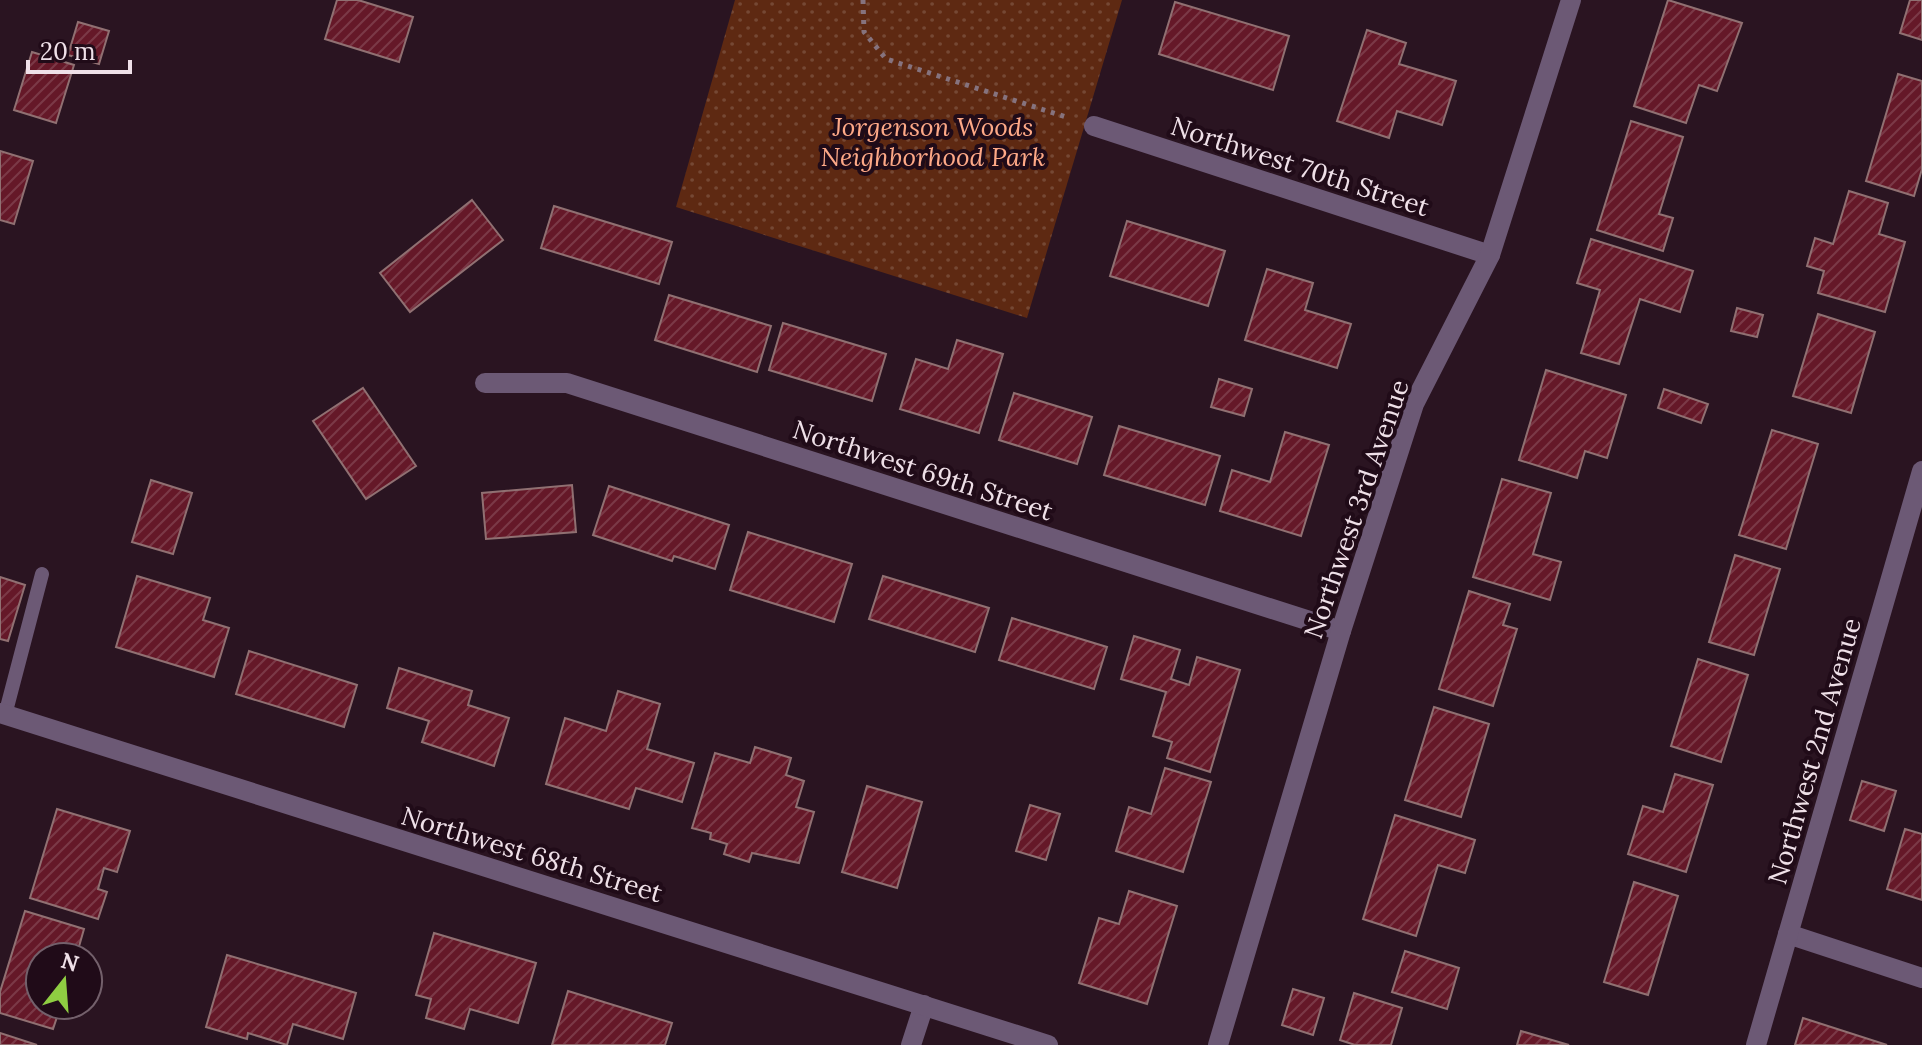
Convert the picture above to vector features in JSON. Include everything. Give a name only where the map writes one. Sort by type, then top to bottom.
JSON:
[{"type":"street","name":"Northwest 3rd Avenue","points":[[1218,1045],[1341,631],[1414,404],[1490,255],[1571,0]]},
{"type":"street","name":"Northwest 70th Street","points":[[1094,126],[1490,255]]},
{"type":"street","name":"Northwest 69th Street","points":[[485,383],[567,383],[1341,631]]},
{"type":"street","name":"Northwest 2nd Avenue","points":[[1756,1045],[1922,471]]},
{"type":"street","name":"Northwest 68th Street","points":[[2,720],[1048,1045]]},
{"type":"street","points":[[1788,934],[1922,978]]},
{"type":"street","points":[[911,1045],[924,1005]]},
{"type":"lane","points":[[2,720],[42,574]]},
{"type":"path","points":[[863,0],[864,32],[886,59],[1094,126]]},
{"type":"green space","name":"Jorgenson Woods Neighborhood Park","points":[[735,0],[1122,0],[1027,318],[676,207]]},
{"type":"building","points":[[337,0],[358,0],[413,17],[399,62],[325,39]]},
{"type":"building","points":[[1668,0],[1742,23],[1717,91],[1699,85],[1686,123],[1634,106]]},
{"type":"building","points":[[1910,0],[1922,0],[1922,40],[1900,33]]},
{"type":"building","points":[[1175,2],[1289,36],[1273,90],[1159,54]]},
{"type":"building","points":[[78,22],[109,31],[99,64],[68,55]]},
{"type":"building","points":[[1367,30],[1406,43],[1399,64],[1456,81],[1442,125],[1397,111],[1389,138],[1337,121]]},
{"type":"building","points":[[32,52],[74,65],[56,123],[14,110]]},
{"type":"building","points":[[1898,74],[1922,81],[1922,169],[1914,196],[1866,181]]},
{"type":"building","points":[[1631,121],[1683,137],[1659,214],[1673,218],[1663,251],[1597,230]]},
{"type":"building","points":[[0,151],[33,161],[14,224],[0,220]]},
{"type":"building","points":[[1849,191],[1888,203],[1879,234],[1905,242],[1885,312],[1818,293],[1824,271],[1807,266],[1815,238],[1833,244]]},
{"type":"building","points":[[472,200],[503,240],[410,312],[380,273]]},
{"type":"building","points":[[554,206],[672,242],[659,284],[541,248]]},
{"type":"building","points":[[1127,221],[1225,251],[1208,306],[1110,276]]},
{"type":"building","points":[[1591,239],[1693,271],[1680,312],[1640,299],[1619,364],[1581,353],[1600,290],[1577,283]]},
{"type":"building","points":[[1267,269],[1313,283],[1305,310],[1351,324],[1337,368],[1245,340]]},
{"type":"building","points":[[669,295],[771,326],[757,372],[655,340]]},
{"type":"building","points":[[1737,308],[1763,315],[1757,337],[1731,331]]},
{"type":"building","points":[[1818,314],[1875,332],[1851,413],[1793,396]]},
{"type":"building","points":[[783,323],[886,354],[872,401],[769,370]]},
{"type":"building","points":[[957,340],[1003,354],[979,433],[900,409],[916,359],[948,369]]},
{"type":"building","points":[[1546,370],[1626,395],[1607,458],[1585,451],[1577,478],[1519,460]]},
{"type":"building","points":[[1219,379],[1252,389],[1244,416],[1211,407]]},
{"type":"building","points":[[363,388],[416,466],[366,499],[313,421]]},
{"type":"building","points":[[1664,389],[1708,404],[1701,423],[1658,408]]},
{"type":"building","points":[[1014,393],[1092,417],[1077,464],[999,440]]},
{"type":"building","points":[[1119,426],[1220,456],[1205,505],[1104,475]]},
{"type":"building","points":[[1772,430],[1818,444],[1786,549],[1739,535]]},
{"type":"building","points":[[1285,432],[1329,445],[1301,536],[1220,511],[1232,470],[1270,482]]},
{"type":"building","points":[[1502,479],[1551,493],[1533,554],[1561,562],[1550,600],[1473,577]]},
{"type":"building","points":[[151,480],[192,493],[173,554],[132,542]]},
{"type":"building","points":[[572,485],[576,532],[486,539],[482,493]]},
{"type":"building","points":[[609,486],[729,525],[715,569],[674,556],[672,561],[593,535]]},
{"type":"building","points":[[748,532],[852,564],[834,622],[730,590]]},
{"type":"building","points":[[1735,555],[1780,569],[1754,655],[1709,642]]},
{"type":"building","points":[[137,576],[210,598],[203,620],[229,628],[214,677],[116,647]]},
{"type":"building","points":[[883,576],[989,608],[975,652],[869,619]]},
{"type":"building","points":[[0,577],[25,585],[8,641],[0,639]]},
{"type":"building","points":[[1469,591],[1510,604],[1503,625],[1517,629],[1493,706],[1439,689]]},
{"type":"building","points":[[1012,618],[1107,647],[1094,689],[999,660]]},
{"type":"building","points":[[1134,636],[1180,650],[1171,679],[1189,685],[1197,657],[1240,670],[1210,772],[1167,758],[1172,742],[1153,736],[1166,692],[1121,679]]},
{"type":"building","points":[[249,651],[357,685],[344,727],[236,694]]},
{"type":"building","points":[[1698,659],[1748,675],[1721,762],[1671,746]]},
{"type":"building","points":[[399,668],[472,691],[468,705],[509,718],[494,766],[422,742],[429,721],[387,708]]},
{"type":"building","points":[[618,691],[660,704],[647,749],[694,763],[682,802],[636,788],[629,809],[546,784],[565,718],[606,731]]},
{"type":"building","points":[[1434,707],[1489,724],[1461,817],[1405,800]]},
{"type":"building","points":[[755,747],[791,758],[786,775],[804,781],[796,807],[814,812],[799,863],[752,853],[749,862],[724,854],[727,844],[710,839],[711,833],[692,828],[715,753],[750,763]]},
{"type":"building","points":[[1165,768],[1211,782],[1183,872],[1116,851],[1129,807],[1151,814]]},
{"type":"building","points":[[1675,774],[1713,785],[1686,872],[1628,854],[1643,806],[1663,812]]},
{"type":"building","points":[[1862,781],[1896,791],[1884,831],[1850,820]]},
{"type":"building","points":[[867,786],[922,802],[897,888],[842,872]]},
{"type":"building","points":[[1030,805],[1060,814],[1046,860],[1016,851]]},
{"type":"building","points":[[57,809],[130,831],[117,872],[104,868],[98,889],[107,892],[98,919],[30,898]]},
{"type":"building","points":[[1395,815],[1475,840],[1465,873],[1438,865],[1416,936],[1363,919]]},
{"type":"building","points":[[1905,829],[1922,834],[1922,900],[1887,889]]},
{"type":"building","points":[[1634,882],[1678,896],[1648,995],[1604,982]]},
{"type":"building","points":[[1129,891],[1177,906],[1147,1004],[1079,983],[1099,918],[1119,924]]},
{"type":"building","points":[[25,911],[84,929],[81,941],[24,941],[24,1020],[0,1013],[0,992]]},
{"type":"building","points":[[434,933],[536,963],[518,1023],[470,1009],[464,1029],[426,1018],[431,999],[416,995]]},
{"type":"building","points":[[1405,951],[1459,968],[1447,1009],[1392,992]]},
{"type":"building","points":[[227,955],[356,993],[343,1039],[293,1024],[287,1045],[248,1033],[247,1039],[206,1027]]},
{"type":"building","points":[[1293,989],[1324,998],[1313,1035],[1282,1025]]},
{"type":"building","points":[[568,991],[672,1023],[665,1045],[552,1045]]},
{"type":"building","points":[[1354,993],[1402,1008],[1391,1045],[1355,1045],[1340,1040]]},
{"type":"building","points":[[1803,1018],[1887,1045],[1795,1045]]},
{"type":"building","points":[[26,1021],[56,1021],[53,1029]]},
{"type":"building","points":[[1521,1031],[1569,1045],[1517,1045]]},
{"type":"building","points":[[0,1033],[37,1045],[0,1045]]}]
